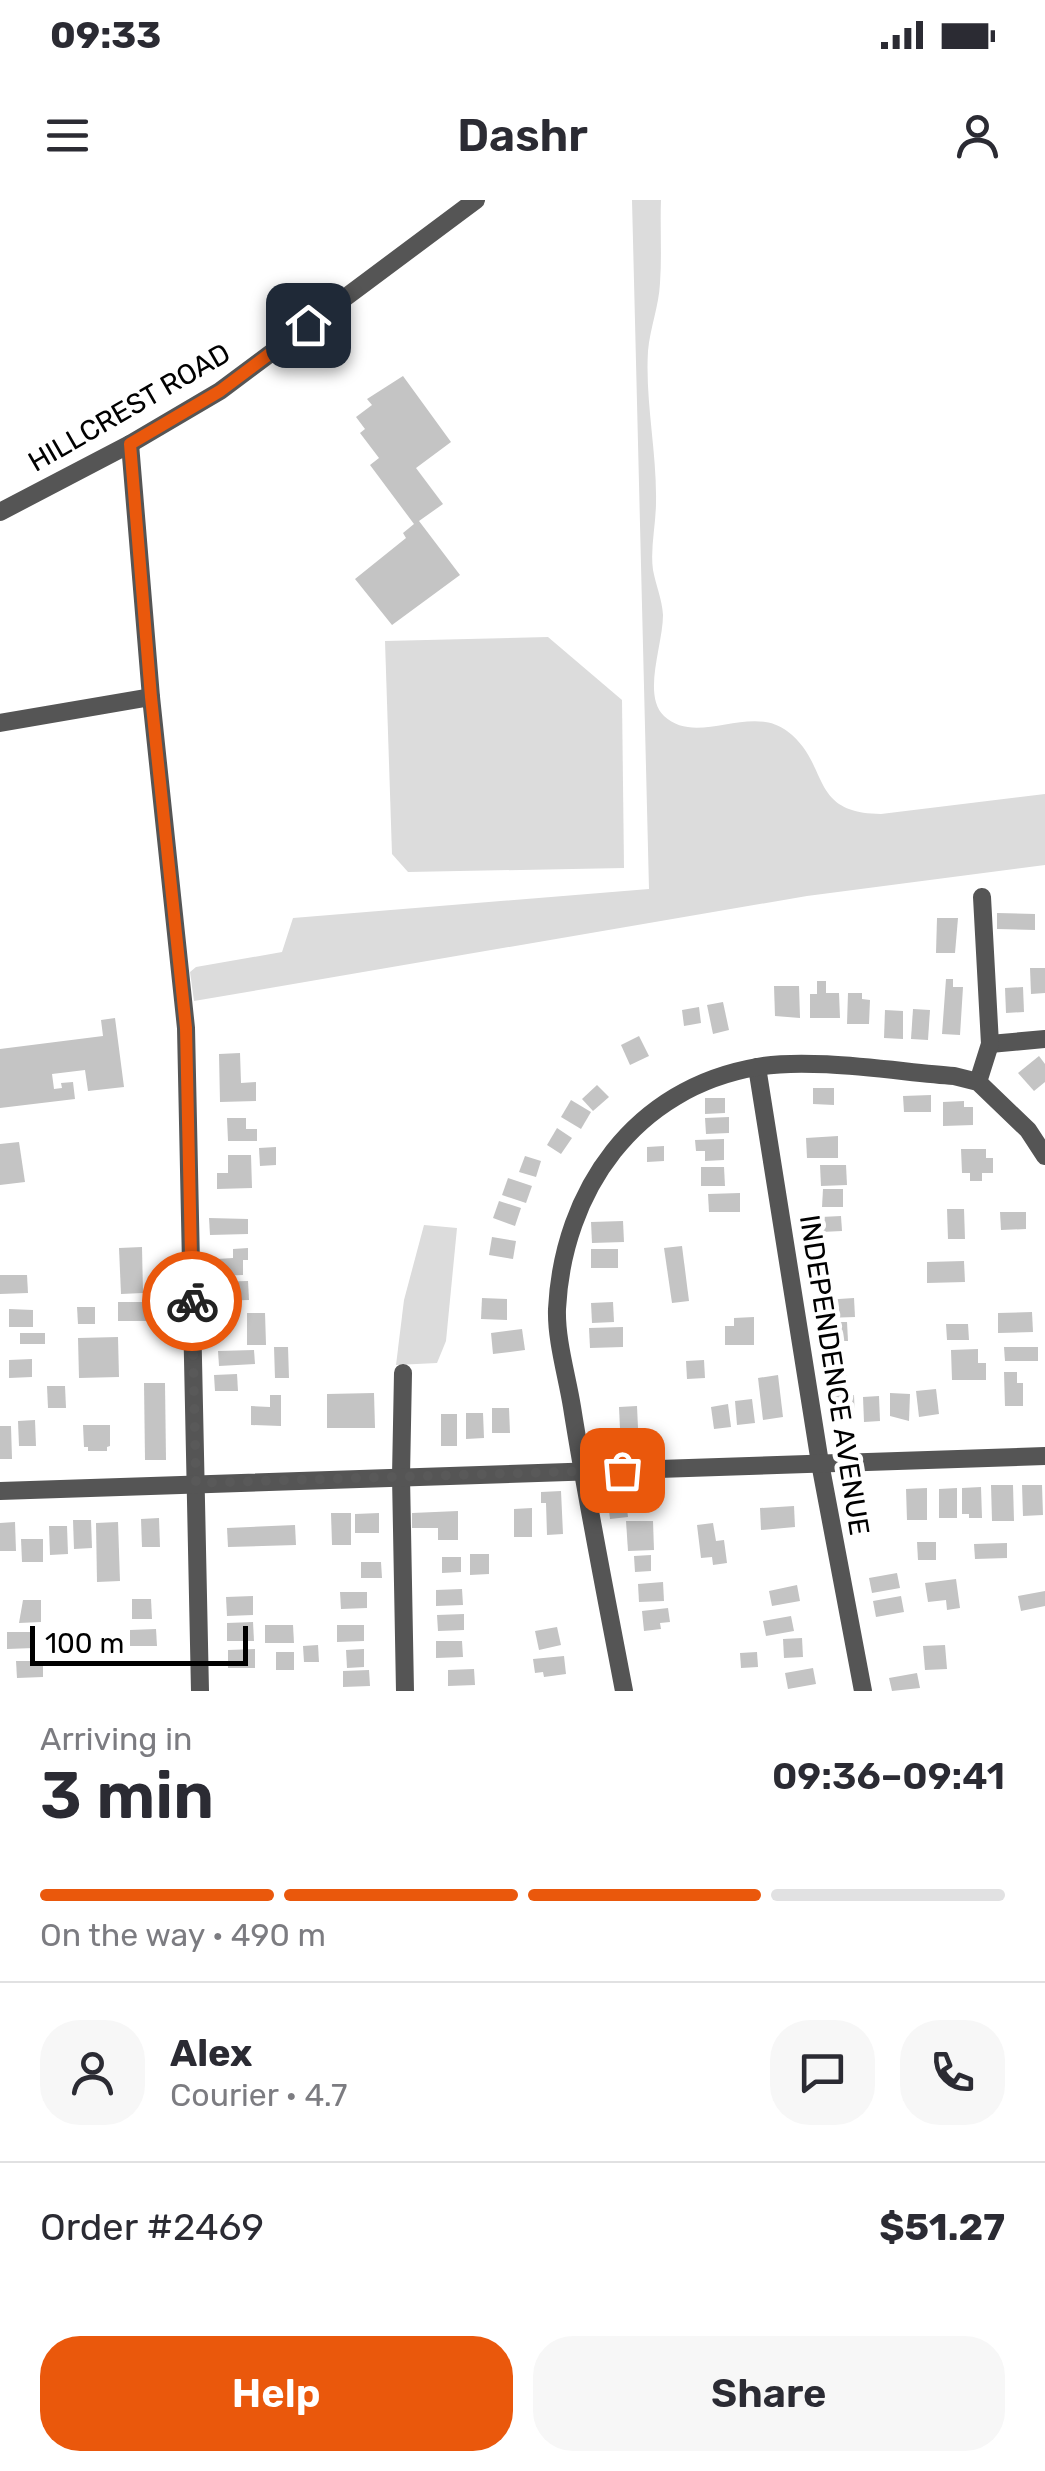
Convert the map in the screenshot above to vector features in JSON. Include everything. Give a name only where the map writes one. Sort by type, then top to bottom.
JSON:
[{"type":"street","name":"HILLCREST ROAD","points":[[0,512],[130,444],[220,391],[476,200]]},
{"type":"street","points":[[130,444],[151,697],[186,1028],[200,1691]]},
{"type":"street","points":[[0,723],[151,697]]},
{"type":"street","points":[[978,1082],[990,1044],[982,898]]},
{"type":"street","points":[[990,1044],[1045,1040]]},
{"type":"street","points":[[624,1691],[557,1314],[570,1228],[588,1186],[620,1142],[661,1106],[705,1081],[757,1067],[792,1064],[954,1076],[978,1082],[1028,1130],[1045,1156]]},
{"type":"street","name":"INDEPENDENCE AVENUE","points":[[757,1067],[820,1463],[862,1691]]},
{"type":"street","points":[[404,1373],[401,1476],[405,1691]]},
{"type":"street","points":[[0,1491],[1045,1456]]},
{"type":"shaded area","points":[[632,200],[661,200],[660,283],[648,370],[656,483],[652,562],[663,615],[654,683],[658,707],[677,724],[692,727],[757,721],[787,731],[801,744],[830,796],[858,812],[881,814],[1045,794],[1045,865],[807,896],[194,1001],[190,972],[196,967],[282,952],[293,918],[649,889]]},
{"type":"shaded area","points":[[548,637],[622,700],[624,868],[408,872],[392,854],[385,641]]},
{"type":"shaded area","points":[[424,1225],[457,1228],[446,1341],[437,1363],[396,1365],[404,1300]]},
{"type":"building","points":[[403,376],[451,442],[416,468],[443,504],[419,521],[460,575],[392,625],[355,579],[406,538],[403,533],[414,524],[370,465],[379,458],[360,433],[365,429],[356,417],[372,405],[367,399]]},
{"type":"building","points":[[997,913],[1035,914],[1035,930],[997,929]]},
{"type":"building","points":[[937,918],[958,918],[955,953],[936,953]]},
{"type":"building","points":[[1030,968],[1045,968],[1045,993],[1031,994]]},
{"type":"building","points":[[946,979],[953,979],[953,987],[963,987],[960,1035],[942,1034]]},
{"type":"building","points":[[817,981],[826,981],[826,993],[839,993],[840,1018],[810,1018],[810,994],[817,994]]},
{"type":"building","points":[[774,986],[799,986],[800,1018],[775,1016]]},
{"type":"building","points":[[1023,987],[1024,1012],[1006,1013],[1005,988]]},
{"type":"building","points":[[848,993],[862,993],[862,999],[870,1000],[869,1024],[847,1024]]},
{"type":"building","points":[[723,1002],[729,1030],[713,1034],[707,1005]]},
{"type":"building","points":[[699,1007],[701,1023],[684,1026],[682,1010]]},
{"type":"building","points":[[913,1009],[930,1010],[928,1040],[911,1039]]},
{"type":"building","points":[[885,1010],[903,1011],[903,1039],[884,1038]]},
{"type":"building","points":[[115,1018],[124,1087],[88,1091],[85,1070],[52,1074],[54,1089],[62,1088],[61,1083],[73,1082],[75,1099],[0,1108],[0,1049],[103,1036],[101,1020]]},
{"type":"building","points":[[639,1036],[649,1056],[630,1065],[621,1045]]},
{"type":"building","points":[[240,1053],[241,1083],[256,1082],[256,1101],[220,1102],[219,1054]]},
{"type":"building","points":[[1039,1056],[1045,1064],[1045,1082],[1034,1091],[1018,1073]]},
{"type":"building","points":[[597,1085],[609,1097],[593,1111],[582,1099]]},
{"type":"building","points":[[813,1088],[834,1088],[834,1105],[813,1104]]},
{"type":"building","points":[[931,1095],[931,1112],[904,1112],[903,1096]]},
{"type":"building","points":[[705,1098],[725,1098],[725,1113],[705,1114]]},
{"type":"building","points":[[571,1100],[591,1112],[581,1129],[561,1117]]},
{"type":"building","points":[[964,1101],[964,1107],[973,1107],[973,1125],[943,1126],[943,1102]]},
{"type":"building","points":[[729,1117],[729,1133],[706,1134],[705,1118]]},
{"type":"building","points":[[227,1118],[246,1118],[246,1129],[257,1129],[257,1141],[228,1141]]},
{"type":"building","points":[[557,1128],[572,1138],[561,1154],[547,1145]]},
{"type":"building","points":[[838,1136],[838,1158],[807,1158],[806,1138]]},
{"type":"building","points":[[724,1139],[724,1160],[705,1161],[705,1151],[696,1151],[695,1140]]},
{"type":"building","points":[[19,1142],[25,1182],[0,1185],[0,1144]]},
{"type":"building","points":[[664,1146],[664,1161],[647,1162],[647,1147]]},
{"type":"building","points":[[276,1147],[276,1165],[260,1166],[259,1148]]},
{"type":"building","points":[[961,1149],[986,1149],[986,1158],[993,1158],[993,1173],[982,1173],[982,1181],[970,1181],[970,1173],[962,1173]]},
{"type":"building","points":[[228,1155],[251,1155],[252,1188],[217,1189],[217,1173],[228,1173]]},
{"type":"building","points":[[525,1156],[541,1161],[536,1177],[519,1172]]},
{"type":"building","points":[[820,1165],[846,1165],[847,1185],[821,1186]]},
{"type":"building","points":[[701,1167],[724,1167],[725,1186],[701,1186]]},
{"type":"building","points":[[508,1178],[532,1186],[526,1203],[502,1195]]},
{"type":"building","points":[[823,1189],[843,1189],[843,1207],[822,1207]]},
{"type":"building","points":[[740,1193],[740,1212],[709,1212],[708,1194]]},
{"type":"building","points":[[499,1201],[521,1208],[515,1226],[493,1218]]},
{"type":"building","points":[[947,1209],[964,1209],[965,1239],[948,1239]]},
{"type":"building","points":[[1000,1212],[1026,1212],[1026,1229],[1001,1230]]},
{"type":"building","points":[[841,1216],[842,1231],[821,1232],[821,1217]]},
{"type":"building","points":[[209,1218],[248,1219],[248,1234],[210,1235]]},
{"type":"building","points":[[623,1221],[624,1242],[592,1243],[591,1222]]},
{"type":"building","points":[[492,1237],[516,1241],[513,1259],[489,1255]]},
{"type":"building","points":[[682,1246],[689,1301],[672,1303],[664,1248]]},
{"type":"building","points":[[142,1247],[143,1293],[121,1294],[119,1248]]},
{"type":"building","points":[[248,1248],[243,1275],[217,1276],[217,1259],[233,1258],[233,1249]]},
{"type":"building","points":[[591,1249],[618,1249],[618,1268],[591,1268]]},
{"type":"building","points":[[964,1261],[965,1282],[927,1283],[927,1262]]},
{"type":"building","points":[[0,1275],[27,1275],[28,1293],[0,1294]]},
{"type":"building","points":[[248,1281],[249,1300],[212,1301],[211,1282]]},
{"type":"building","points":[[482,1298],[507,1299],[507,1320],[481,1319]]},
{"type":"building","points":[[854,1298],[855,1317],[825,1318],[824,1300]]},
{"type":"building","points":[[118,1302],[155,1302],[155,1321],[118,1321]]},
{"type":"building","points":[[613,1302],[614,1322],[592,1323],[591,1303]]},
{"type":"building","points":[[77,1307],[95,1307],[95,1324],[78,1324]]},
{"type":"building","points":[[9,1309],[33,1310],[33,1327],[9,1327]]},
{"type":"building","points":[[1032,1312],[1033,1332],[998,1333],[998,1313]]},
{"type":"building","points":[[247,1313],[265,1313],[266,1345],[247,1345]]},
{"type":"building","points":[[754,1317],[754,1345],[725,1345],[725,1326],[734,1326],[734,1318]]},
{"type":"building","points":[[829,1322],[847,1322],[848,1341],[830,1341]]},
{"type":"building","points":[[946,1324],[968,1324],[969,1340],[947,1340]]},
{"type":"building","points":[[623,1327],[623,1347],[590,1348],[589,1328]]},
{"type":"building","points":[[522,1329],[525,1350],[493,1354],[491,1333]]},
{"type":"building","points":[[20,1333],[45,1333],[45,1344],[20,1344]]},
{"type":"building","points":[[118,1337],[119,1377],[79,1378],[78,1338]]},
{"type":"building","points":[[274,1347],[288,1347],[289,1378],[275,1378]]},
{"type":"building","points":[[1004,1347],[1038,1347],[1038,1361],[1005,1361]]},
{"type":"building","points":[[978,1349],[978,1363],[986,1363],[986,1380],[952,1380],[951,1350]]},
{"type":"building","points":[[254,1350],[255,1364],[219,1366],[218,1351]]},
{"type":"building","points":[[32,1359],[32,1377],[9,1378],[9,1360]]},
{"type":"building","points":[[704,1360],[705,1378],[687,1379],[686,1361]]},
{"type":"building","points":[[1004,1372],[1017,1372],[1017,1383],[1023,1383],[1023,1406],[1005,1406]]},
{"type":"building","points":[[237,1374],[238,1391],[215,1391],[214,1375]]},
{"type":"building","points":[[778,1375],[783,1417],[763,1420],[758,1378]]},
{"type":"building","points":[[847,1375],[849,1396],[854,1395],[855,1420],[834,1421],[832,1377]]},
{"type":"building","points":[[144,1383],[165,1383],[166,1460],[145,1460]]},
{"type":"building","points":[[47,1386],[65,1386],[66,1408],[48,1408]]},
{"type":"building","points":[[936,1389],[939,1414],[919,1417],[916,1391]]},
{"type":"building","points":[[374,1393],[375,1428],[327,1428],[327,1394]]},
{"type":"building","points":[[890,1393],[910,1394],[909,1421],[890,1416]]},
{"type":"building","points":[[270,1395],[281,1395],[281,1426],[251,1425],[251,1406],[270,1407]]},
{"type":"building","points":[[879,1396],[880,1421],[864,1422],[863,1397]]},
{"type":"building","points":[[752,1399],[755,1423],[737,1425],[735,1401]]},
{"type":"building","points":[[728,1404],[731,1427],[714,1429],[711,1407]]},
{"type":"building","points":[[637,1406],[638,1428],[620,1429],[619,1407]]},
{"type":"building","points":[[492,1408],[509,1408],[510,1433],[492,1433]]},
{"type":"building","points":[[466,1413],[483,1413],[484,1438],[466,1439]]},
{"type":"building","points":[[441,1414],[457,1414],[457,1446],[441,1446]]},
{"type":"building","points":[[35,1420],[36,1446],[19,1446],[18,1421]]},
{"type":"building","points":[[83,1425],[110,1425],[107,1451],[88,1451],[84,1447]]},
{"type":"building","points":[[0,1426],[11,1426],[12,1459],[0,1459]]},
{"type":"building","points":[[991,1485],[1013,1485],[1014,1521],[992,1521]]},
{"type":"building","points":[[1022,1485],[1042,1485],[1043,1515],[1023,1516]]},
{"type":"building","points":[[981,1487],[982,1518],[969,1518],[969,1514],[962,1514],[962,1488]]},
{"type":"building","points":[[643,1488],[659,1488],[659,1505],[643,1505]]},
{"type":"building","points":[[927,1488],[927,1520],[907,1520],[906,1489]]},
{"type":"building","points":[[957,1488],[957,1518],[939,1518],[939,1489]]},
{"type":"building","points":[[561,1491],[563,1534],[547,1535],[546,1503],[541,1503],[541,1492]]},
{"type":"building","points":[[625,1492],[628,1517],[610,1519],[607,1494]]},
{"type":"building","points":[[794,1506],[795,1527],[761,1530],[760,1508]]},
{"type":"building","points":[[532,1508],[532,1537],[514,1537],[514,1509]]},
{"type":"building","points":[[458,1511],[458,1540],[438,1540],[438,1528],[412,1528],[412,1513]]},
{"type":"building","points":[[331,1513],[351,1513],[351,1545],[332,1545]]},
{"type":"building","points":[[379,1513],[379,1533],[355,1533],[355,1514]]},
{"type":"building","points":[[159,1518],[160,1547],[142,1547],[141,1519]]},
{"type":"building","points":[[73,1520],[91,1520],[92,1548],[74,1549]]},
{"type":"building","points":[[626,1521],[653,1521],[654,1550],[628,1551]]},
{"type":"building","points":[[15,1522],[16,1551],[0,1551],[0,1523]]},
{"type":"building","points":[[118,1522],[120,1581],[97,1582],[96,1523]]},
{"type":"building","points":[[713,1523],[716,1541],[724,1540],[727,1563],[713,1565],[712,1557],[701,1558],[697,1525]]},
{"type":"building","points":[[295,1525],[296,1545],[228,1547],[227,1528]]},
{"type":"building","points":[[49,1526],[67,1526],[68,1554],[50,1555]]},
{"type":"building","points":[[21,1539],[43,1539],[43,1562],[22,1562]]},
{"type":"building","points":[[917,1542],[936,1542],[936,1560],[918,1560]]},
{"type":"building","points":[[1007,1543],[1007,1558],[975,1559],[974,1544]]},
{"type":"building","points":[[470,1554],[489,1554],[489,1574],[470,1575]]},
{"type":"building","points":[[651,1555],[651,1571],[635,1572],[634,1556]]},
{"type":"building","points":[[442,1557],[461,1557],[461,1572],[442,1573]]},
{"type":"building","points":[[361,1562],[381,1562],[382,1578],[361,1578]]},
{"type":"building","points":[[897,1573],[900,1588],[872,1593],[869,1578]]},
{"type":"building","points":[[956,1579],[960,1608],[947,1610],[946,1600],[928,1602],[925,1583]]},
{"type":"building","points":[[663,1582],[664,1601],[639,1602],[638,1584]]},
{"type":"building","points":[[797,1585],[800,1601],[772,1606],[769,1591]]},
{"type":"building","points":[[462,1589],[463,1605],[436,1606],[436,1590]]},
{"type":"building","points":[[1045,1591],[1045,1606],[1021,1611],[1018,1596]]},
{"type":"building","points":[[340,1592],[367,1592],[367,1608],[341,1609]]},
{"type":"building","points":[[253,1596],[253,1615],[227,1616],[226,1597]]},
{"type":"building","points":[[901,1596],[904,1612],[876,1617],[873,1601]]},
{"type":"building","points":[[132,1599],[151,1599],[152,1619],[132,1619]]},
{"type":"building","points":[[23,1600],[41,1600],[41,1622],[19,1623]]},
{"type":"building","points":[[668,1608],[670,1622],[660,1623],[661,1629],[644,1631],[642,1611]]},
{"type":"building","points":[[464,1614],[464,1630],[438,1631],[437,1615]]},
{"type":"building","points":[[791,1616],[794,1631],[766,1636],[763,1621]]},
{"type":"building","points":[[253,1622],[254,1641],[227,1641],[227,1623]]},
{"type":"building","points":[[265,1625],[293,1625],[294,1643],[265,1643]]},
{"type":"building","points":[[337,1625],[364,1625],[364,1641],[337,1642]]},
{"type":"building","points":[[557,1627],[561,1645],[539,1650],[535,1631]]},
{"type":"building","points":[[156,1629],[157,1646],[130,1646],[130,1630]]},
{"type":"building","points":[[7,1632],[33,1632],[34,1648],[7,1649]]},
{"type":"building","points":[[802,1638],[803,1657],[784,1658],[783,1639]]},
{"type":"building","points":[[436,1641],[462,1641],[463,1657],[436,1658]]},
{"type":"building","points":[[318,1645],[319,1662],[304,1662],[303,1646]]},
{"type":"building","points":[[945,1645],[947,1669],[925,1670],[923,1646]]},
{"type":"building","points":[[255,1649],[255,1668],[228,1668],[228,1650]]},
{"type":"building","points":[[364,1649],[364,1667],[347,1668],[346,1650]]},
{"type":"building","points":[[276,1652],[294,1652],[294,1670],[276,1670]]},
{"type":"building","points":[[757,1652],[758,1667],[741,1668],[740,1653]]},
{"type":"building","points":[[564,1656],[566,1674],[544,1677],[543,1672],[535,1673],[533,1659]]},
{"type":"building","points":[[16,1661],[43,1661],[43,1677],[17,1678]]},
{"type":"building","points":[[813,1668],[816,1684],[788,1689],[785,1673]]},
{"type":"building","points":[[474,1669],[475,1685],[448,1686],[448,1670]]},
{"type":"building","points":[[369,1670],[370,1686],[343,1687],[343,1671]]},
{"type":"building","points":[[917,1673],[920,1688],[892,1691],[889,1678]]},
{"type":"way so far","points":[[192,1301],[196,1483],[622,1470]]},
{"type":"route","points":[[192,1301],[186,1028],[151,697],[130,444],[220,391],[308,325]]}]
